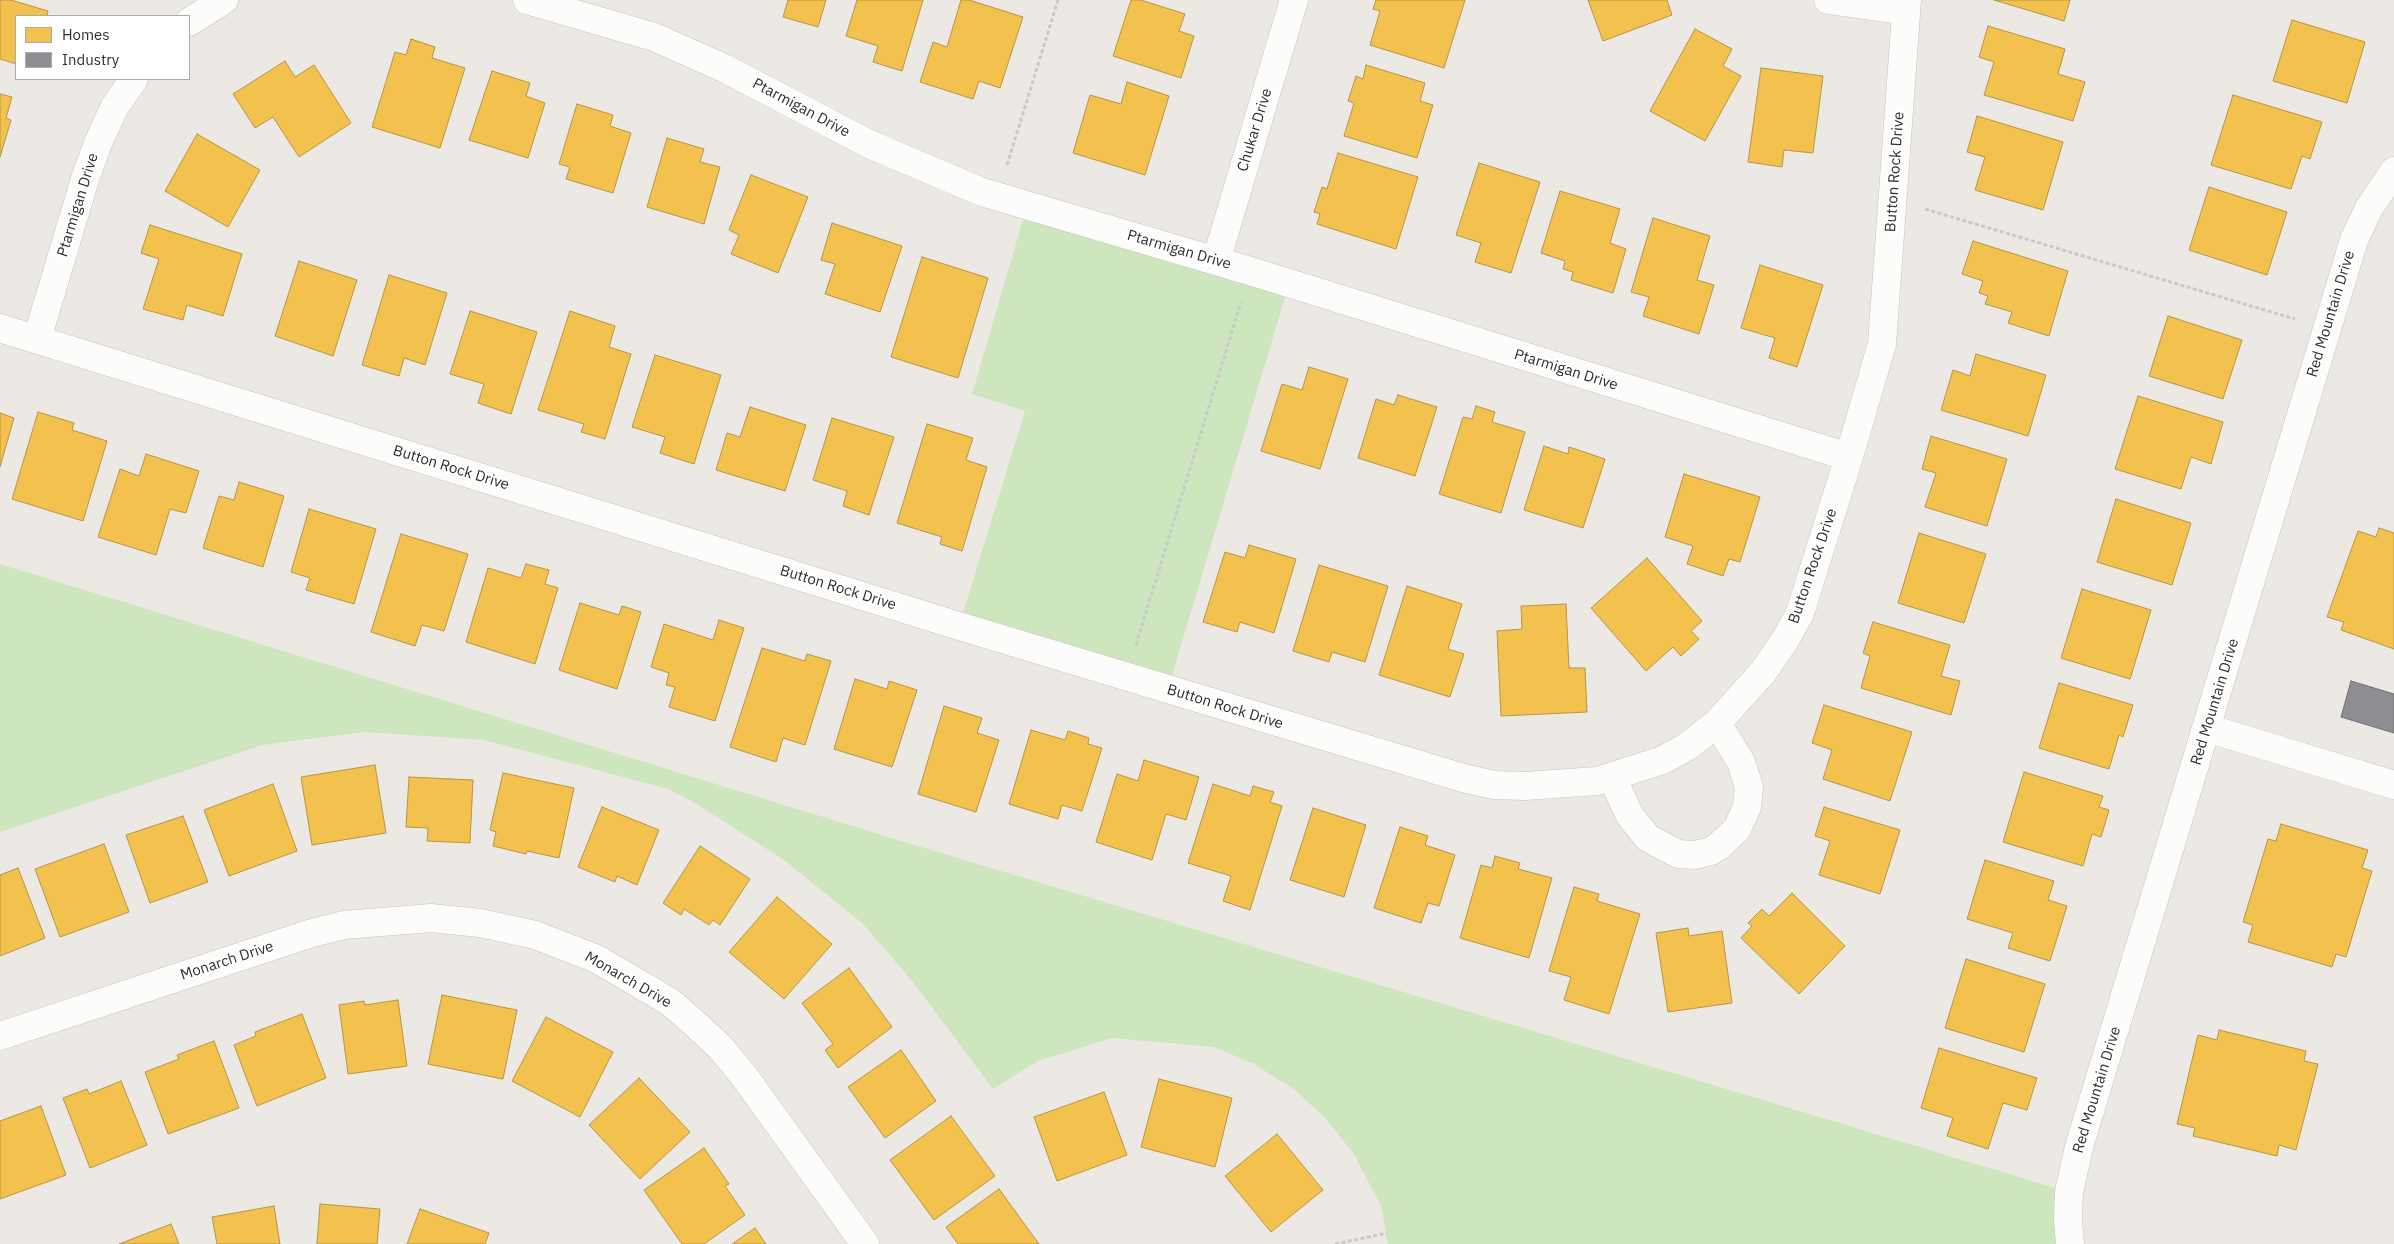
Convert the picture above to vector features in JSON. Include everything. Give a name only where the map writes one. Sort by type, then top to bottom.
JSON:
[{"type":"street","points":[[189,14],[224,0]]},
{"type":"street","name":"Ptarmigan Drive","points":[[527,0],[654,37],[726,69],[869,144],[998,197],[1250,271],[1849,457]]},
{"type":"street","name":"Chukar Drive","points":[[1216,261],[1294,0]]},
{"type":"street","points":[[1828,0],[1906,6]]},
{"type":"street","name":"Button Rock Drive","points":[[0,328],[1126,677],[1471,780],[1494,785],[1572,784],[1612,777],[1663,760],[1688,746],[1717,724],[1763,672],[1785,640],[1800,613],[1882,344],[1906,6]]},
{"type":"street","name":"Ptarmigan Drive","points":[[38,339],[85,179],[98,143],[114,108],[133,80]]},
{"type":"street","name":"Red Mountain Drive","points":[[2070,1244],[2068,1220],[2070,1192],[2079,1147],[2208,728],[2326,329],[2354,240],[2369,208],[2394,171]]},
{"type":"street","points":[[1612,777],[1630,816],[1648,838],[1678,854],[1695,855],[1711,851],[1719,846],[1737,828],[1745,812],[1749,787],[1741,762],[1717,724]]},
{"type":"street","points":[[2208,728],[2394,785]]},
{"type":"street","name":"Monarch Drive","points":[[0,1036],[312,933],[344,926],[375,921],[432,918],[508,928],[536,935],[597,959],[670,1002],[693,1022],[720,1047],[744,1076],[865,1244]]},
{"type":"path","points":[[998,197],[1058,0]]},
{"type":"path","points":[[1893,199],[2326,329]]},
{"type":"path","points":[[1126,677],[1250,271]]},
{"type":"path","points":[[1335,1244],[1387,1233]]},
{"type":"green space","points":[[1027,206],[1289,284],[1168,689],[959,626],[1025,411],[972,394]]},
{"type":"green space","points":[[0,564],[908,843],[2069,1192],[2070,1244],[1388,1244],[1381,1206],[1353,1153],[1326,1119],[1295,1090],[1254,1064],[1214,1047],[1112,1038],[1038,1061],[993,1089],[913,982],[862,923],[784,860],[695,803],[668,789],[484,740],[365,732],[263,745],[0,832]]},
{"type":"building: Homes","points":[[0,0],[11,0],[48,11],[47,15],[15,15],[15,64],[0,59]]},
{"type":"building: Homes","points":[[788,0],[826,0],[818,27],[783,17]]},
{"type":"building: Homes","points":[[857,0],[923,0],[902,71],[873,62],[878,46],[846,36]]},
{"type":"building: Homes","points":[[961,0],[969,0],[1023,17],[1000,88],[979,81],[973,99],[920,82],[933,42],[947,47]]},
{"type":"building: Homes","points":[[1131,0],[1141,0],[1185,14],[1179,31],[1194,36],[1181,78],[1113,56]]},
{"type":"building: Homes","points":[[1376,0],[1465,0],[1444,68],[1370,45],[1380,11],[1373,9]]},
{"type":"building: Homes","points":[[1588,0],[1667,0],[1672,15],[1603,41]]},
{"type":"building: Homes","points":[[1994,0],[2070,0],[2064,21]]},
{"type":"building: Homes","points":[[2292,20],[2365,42],[2347,103],[2273,81]]},
{"type":"building: Homes","points":[[1988,26],[2065,49],[2058,74],[2085,82],[2073,121],[1984,95],[1994,62],[1979,57]]},
{"type":"building: Homes","points":[[1695,29],[1732,49],[1723,66],[1741,76],[1705,141],[1650,111]]},
{"type":"building: Homes","points":[[411,39],[435,47],[432,58],[465,68],[440,148],[372,127],[395,52],[406,55]]},
{"type":"building: Homes","points":[[285,61],[295,77],[314,65],[351,123],[299,157],[273,117],[255,128],[233,94]]},
{"type":"building: Homes","points":[[1366,65],[1425,83],[1420,101],[1433,105],[1417,158],[1344,136],[1354,103],[1348,101],[1356,76],[1363,79]]},
{"type":"building: Homes","points":[[1761,68],[1823,76],[1813,153],[1784,150],[1782,167],[1748,162]]},
{"type":"building: Homes","points":[[492,71],[530,83],[526,96],[545,103],[528,158],[469,140]]},
{"type":"building: Homes","points":[[1127,82],[1169,96],[1145,175],[1073,153],[1090,95],[1121,104]]},
{"type":"building: Homes","points":[[0,94],[12,97],[6,118],[11,120],[0,157]]},
{"type":"building: Homes","points":[[2233,95],[2322,122],[2310,159],[2302,156],[2291,189],[2211,165]]},
{"type":"building: Homes","points":[[577,104],[613,115],[610,126],[631,133],[613,193],[566,179],[570,167],[559,164]]},
{"type":"building: Homes","points":[[1977,116],[2063,142],[2043,210],[1975,190],[1985,157],[1967,152]]},
{"type":"building: Homes","points":[[197,134],[260,170],[228,227],[165,191]]},
{"type":"building: Homes","points":[[667,138],[704,149],[700,162],[720,167],[704,224],[647,207]]},
{"type":"building: Homes","points":[[1338,153],[1418,177],[1396,249],[1317,224],[1320,214],[1314,212],[1322,187],[1327,189]]},
{"type":"building: Homes","points":[[1479,163],[1540,182],[1511,273],[1475,262],[1481,243],[1456,235]]},
{"type":"building: Homes","points":[[751,175],[808,197],[778,273],[731,254],[739,235],[729,230]]},
{"type":"building: Homes","points":[[2209,187],[2287,212],[2267,275],[2189,250]]},
{"type":"building: Homes","points":[[1560,191],[1620,209],[1610,243],[1626,249],[1613,293],[1571,280],[1573,272],[1563,269],[1565,261],[1541,253]]},
{"type":"building: Homes","points":[[1653,218],[1710,236],[1697,280],[1714,285],[1699,334],[1643,316],[1649,297],[1631,292]]},
{"type":"building: Homes","points":[[832,223],[902,246],[880,312],[825,294],[835,264],[821,260]]},
{"type":"building: Homes","points":[[150,225],[242,254],[223,316],[187,305],[183,320],[143,309],[159,259],[141,253]]},
{"type":"building: Homes","points":[[1973,241],[2068,271],[2049,336],[2008,323],[2012,312],[1985,304],[1988,296],[1979,293],[1983,281],[1962,274]]},
{"type":"building: Homes","points":[[922,257],[988,278],[958,378],[891,357]]},
{"type":"building: Homes","points":[[299,261],[357,280],[333,356],[275,336]]},
{"type":"building: Homes","points":[[1760,265],[1823,285],[1797,367],[1769,358],[1775,338],[1741,328]]},
{"type":"building: Homes","points":[[389,275],[447,293],[425,365],[404,358],[399,376],[362,365]]},
{"type":"building: Homes","points":[[470,311],[537,332],[511,414],[478,403],[484,384],[450,374]]},
{"type":"building: Homes","points":[[570,311],[615,326],[609,347],[631,354],[605,439],[581,432],[584,424],[538,410]]},
{"type":"building: Homes","points":[[2168,316],[2242,340],[2223,399],[2149,376]]},
{"type":"building: Homes","points":[[1976,354],[2046,375],[2028,436],[1941,410],[1953,370],[1970,376]]},
{"type":"building: Homes","points":[[655,355],[721,375],[694,464],[660,453],[665,437],[632,427]]},
{"type":"building: Homes","points":[[1309,367],[1348,379],[1320,469],[1261,451],[1282,384],[1302,390]]},
{"type":"building: Homes","points":[[1398,395],[1437,407],[1415,476],[1358,458],[1376,399],[1394,405]]},
{"type":"building: Homes","points":[[2138,396],[2223,422],[2211,464],[2191,457],[2181,489],[2115,469]]},
{"type":"building: Homes","points":[[1476,406],[1495,412],[1492,422],[1525,432],[1501,513],[1439,494],[1463,417],[1472,419]]},
{"type":"building: Homes","points":[[750,407],[806,425],[785,491],[716,470],[727,433],[740,437]]},
{"type":"building: Homes","points":[[38,412],[74,423],[72,430],[107,441],[83,521],[12,499]]},
{"type":"building: Homes","points":[[0,413],[14,418],[0,467]]},
{"type":"building: Homes","points":[[832,418],[894,437],[869,515],[843,506],[847,491],[813,480]]},
{"type":"building: Homes","points":[[927,424],[973,438],[966,460],[987,467],[962,551],[940,544],[942,537],[897,523]]},
{"type":"building: Homes","points":[[1931,436],[2007,459],[1987,526],[1925,507],[1936,473],[1922,469]]},
{"type":"building: Homes","points":[[1544,446],[1568,454],[1569,447],[1605,459],[1583,528],[1524,510]]},
{"type":"building: Homes","points":[[146,454],[199,471],[186,513],[170,509],[156,555],[98,537],[120,469],[139,476]]},
{"type":"building: Homes","points":[[1684,474],[1760,497],[1740,562],[1729,559],[1723,576],[1687,564],[1693,546],[1665,537]]},
{"type":"building: Homes","points":[[239,482],[284,496],[263,567],[203,548],[219,496],[234,500]]},
{"type":"building: Homes","points":[[2116,499],[2191,523],[2172,585],[2097,562]]},
{"type":"building: Homes","points":[[309,509],[376,529],[354,604],[306,590],[310,578],[291,572]]},
{"type":"building: Homes","points":[[2379,528],[2394,533],[2394,649],[2341,630],[2344,622],[2327,617],[2358,531],[2376,537]]},
{"type":"building: Homes","points":[[1919,533],[1986,554],[1964,623],[1898,603]]},
{"type":"building: Homes","points":[[401,534],[468,554],[444,631],[422,625],[415,646],[371,632]]},
{"type":"building: Homes","points":[[1249,545],[1296,559],[1274,633],[1240,622],[1237,632],[1203,622],[1225,552],[1245,558]]},
{"type":"building: Homes","points":[[1647,558],[1702,621],[1691,631],[1699,639],[1681,656],[1673,647],[1646,671],[1591,608]]},
{"type":"building: Homes","points":[[526,564],[549,570],[545,584],[558,588],[535,664],[466,642],[488,568],[521,578]]},
{"type":"building: Homes","points":[[1319,565],[1388,586],[1365,662],[1332,652],[1329,662],[1293,651]]},
{"type":"building: Homes","points":[[1407,586],[1462,604],[1448,649],[1464,654],[1450,697],[1379,675]]},
{"type":"building: Homes","points":[[2082,589],[2151,610],[2130,679],[2061,658]]},
{"type":"building: Homes","points":[[580,603],[619,615],[622,606],[641,612],[617,689],[559,670]]},
{"type":"building: Homes","points":[[1566,604],[1569,668],[1585,668],[1587,712],[1501,716],[1497,631],[1522,629],[1521,606]]},
{"type":"building: Homes","points":[[719,620],[744,628],[715,721],[669,707],[675,687],[666,685],[669,673],[651,667],[664,624],[713,640]]},
{"type":"building: Homes","points":[[1873,622],[1950,645],[1941,676],[1960,681],[1951,715],[1861,688],[1870,656],[1863,653]]},
{"type":"building: Homes","points":[[762,648],[805,661],[807,654],[831,661],[805,745],[783,738],[776,762],[730,747]]},
{"type":"building: Homes","points":[[855,679],[887,689],[889,681],[917,690],[892,767],[834,749]]},
{"type":"building: Homes","points":[[2059,683],[2133,705],[2123,737],[2119,735],[2109,769],[2039,748]]},
{"type":"building: Homes","points":[[1824,705],[1912,732],[1890,801],[1823,779],[1832,750],[1812,743]]},
{"type":"building: Homes","points":[[944,706],[982,718],[977,733],[999,740],[976,812],[918,794]]},
{"type":"building: Homes","points":[[1031,730],[1065,740],[1068,731],[1089,738],[1088,744],[1102,748],[1082,811],[1062,805],[1058,819],[1009,804]]},
{"type":"building: Homes","points":[[1144,760],[1199,777],[1186,820],[1166,814],[1152,860],[1096,842],[1117,774],[1138,781]]},
{"type":"building: Homes","points":[[375,765],[386,833],[312,845],[301,777]]},
{"type":"building: Homes","points":[[2024,772],[2103,796],[2099,807],[2109,810],[2101,837],[2092,834],[2083,866],[2003,842]]},
{"type":"building: Homes","points":[[503,773],[574,788],[559,858],[527,851],[526,854],[493,846],[496,832],[490,830]]},
{"type":"building: Homes","points":[[409,777],[473,780],[470,843],[427,841],[428,828],[406,827]]},
{"type":"building: Homes","points":[[273,784],[297,851],[229,876],[204,810]]},
{"type":"building: Homes","points":[[1213,784],[1250,796],[1253,786],[1274,792],[1270,802],[1282,806],[1250,910],[1223,901],[1231,876],[1188,863]]},
{"type":"building: Homes","points":[[602,807],[659,830],[637,885],[617,876],[615,882],[578,867]]},
{"type":"building: Homes","points":[[1824,807],[1900,830],[1880,894],[1819,875],[1830,841],[1815,836]]},
{"type":"building: Homes","points":[[1313,808],[1366,825],[1344,897],[1290,880]]},
{"type":"building: Homes","points":[[183,816],[208,882],[150,903],[126,835]]},
{"type":"building: Homes","points":[[2281,824],[2368,850],[2362,868],[2372,871],[2346,957],[2336,954],[2332,967],[2248,942],[2253,925],[2243,922],[2268,839],[2276,841]]},
{"type":"building: Homes","points":[[1400,827],[1428,836],[1425,845],[1455,855],[1439,906],[1428,903],[1421,923],[1374,908]]},
{"type":"building: Homes","points":[[104,844],[129,912],[60,937],[35,869]]},
{"type":"building: Homes","points":[[700,846],[750,879],[720,925],[713,920],[709,925],[684,909],[681,915],[663,903]]},
{"type":"building: Homes","points":[[1495,856],[1520,863],[1518,869],[1552,878],[1529,958],[1460,938],[1481,865],[1492,868]]},
{"type":"building: Homes","points":[[1985,860],[2054,881],[2048,900],[2067,906],[2050,961],[2008,948],[2013,933],[1967,919]]},
{"type":"building: Homes","points":[[18,868],[45,938],[0,956],[0,875]]},
{"type":"building: Homes","points":[[1574,887],[1599,894],[1597,901],[1640,914],[1609,1014],[1564,1000],[1571,977],[1549,971]]},
{"type":"building: Homes","points":[[1792,893],[1845,946],[1799,994],[1741,938],[1752,926],[1748,923],[1762,909],[1769,916]]},
{"type":"building: Homes","points":[[777,897],[832,944],[784,999],[729,952]]},
{"type":"building: Homes","points":[[1688,928],[1689,936],[1722,931],[1732,1003],[1668,1012],[1656,933]]},
{"type":"building: Homes","points":[[1966,959],[2045,984],[2024,1052],[1945,1028]]},
{"type":"building: Homes","points":[[849,968],[892,1027],[838,1068],[825,1050],[833,1044],[802,1003]]},
{"type":"building: Homes","points":[[442,995],[517,1010],[503,1079],[428,1064]]},
{"type":"building: Homes","points":[[398,1000],[407,1066],[348,1074],[339,1005],[364,1001],[365,1005]]},
{"type":"building: Homes","points":[[302,1014],[326,1078],[257,1106],[234,1045],[256,1036],[255,1032]]},
{"type":"building: Homes","points":[[546,1017],[613,1052],[580,1117],[512,1081]]},
{"type":"building: Homes","points":[[2219,1030],[2306,1051],[2304,1061],[2318,1064],[2296,1150],[2279,1145],[2277,1156],[2193,1136],[2195,1128],[2177,1124],[2198,1035],[2217,1040]]},
{"type":"building: Homes","points":[[214,1041],[239,1108],[168,1134],[145,1072],[179,1059],[177,1055]]},
{"type":"building: Homes","points":[[1939,1048],[2037,1078],[2027,1110],[2003,1103],[1988,1149],[1947,1136],[1953,1118],[1921,1108]]},
{"type":"building: Homes","points":[[901,1050],[936,1101],[885,1138],[848,1087]]},
{"type":"building: Homes","points":[[639,1078],[690,1132],[640,1179],[589,1125]]},
{"type":"building: Homes","points":[[1159,1079],[1232,1098],[1215,1167],[1141,1147]]},
{"type":"building: Homes","points":[[121,1081],[147,1145],[90,1168],[63,1098],[87,1089],[89,1094]]},
{"type":"building: Homes","points":[[1104,1092],[1127,1155],[1057,1181],[1034,1117]]},
{"type":"building: Homes","points":[[41,1106],[66,1175],[0,1199],[0,1121]]},
{"type":"building: Homes","points":[[951,1116],[995,1176],[934,1220],[890,1160]]},
{"type":"building: Homes","points":[[1277,1134],[1323,1190],[1271,1232],[1225,1176]]},
{"type":"building: Homes","points":[[704,1148],[729,1184],[725,1186],[745,1215],[704,1244],[682,1244],[644,1190]]},
{"type":"building: Homes","points":[[999,1189],[1039,1244],[958,1244],[946,1227]]},
{"type":"building: Homes","points":[[320,1204],[380,1209],[377,1244],[317,1244]]},
{"type":"building: Homes","points":[[274,1206],[280,1244],[217,1244],[212,1217]]},
{"type":"building: Homes","points":[[420,1209],[489,1233],[485,1244],[407,1244]]},
{"type":"building: Homes","points":[[171,1224],[179,1244],[119,1244]]},
{"type":"building: Homes","points":[[755,1228],[766,1244],[732,1244]]},
{"type":"building: Industry","points":[[2351,681],[2394,694],[2394,733],[2341,717]]}]
